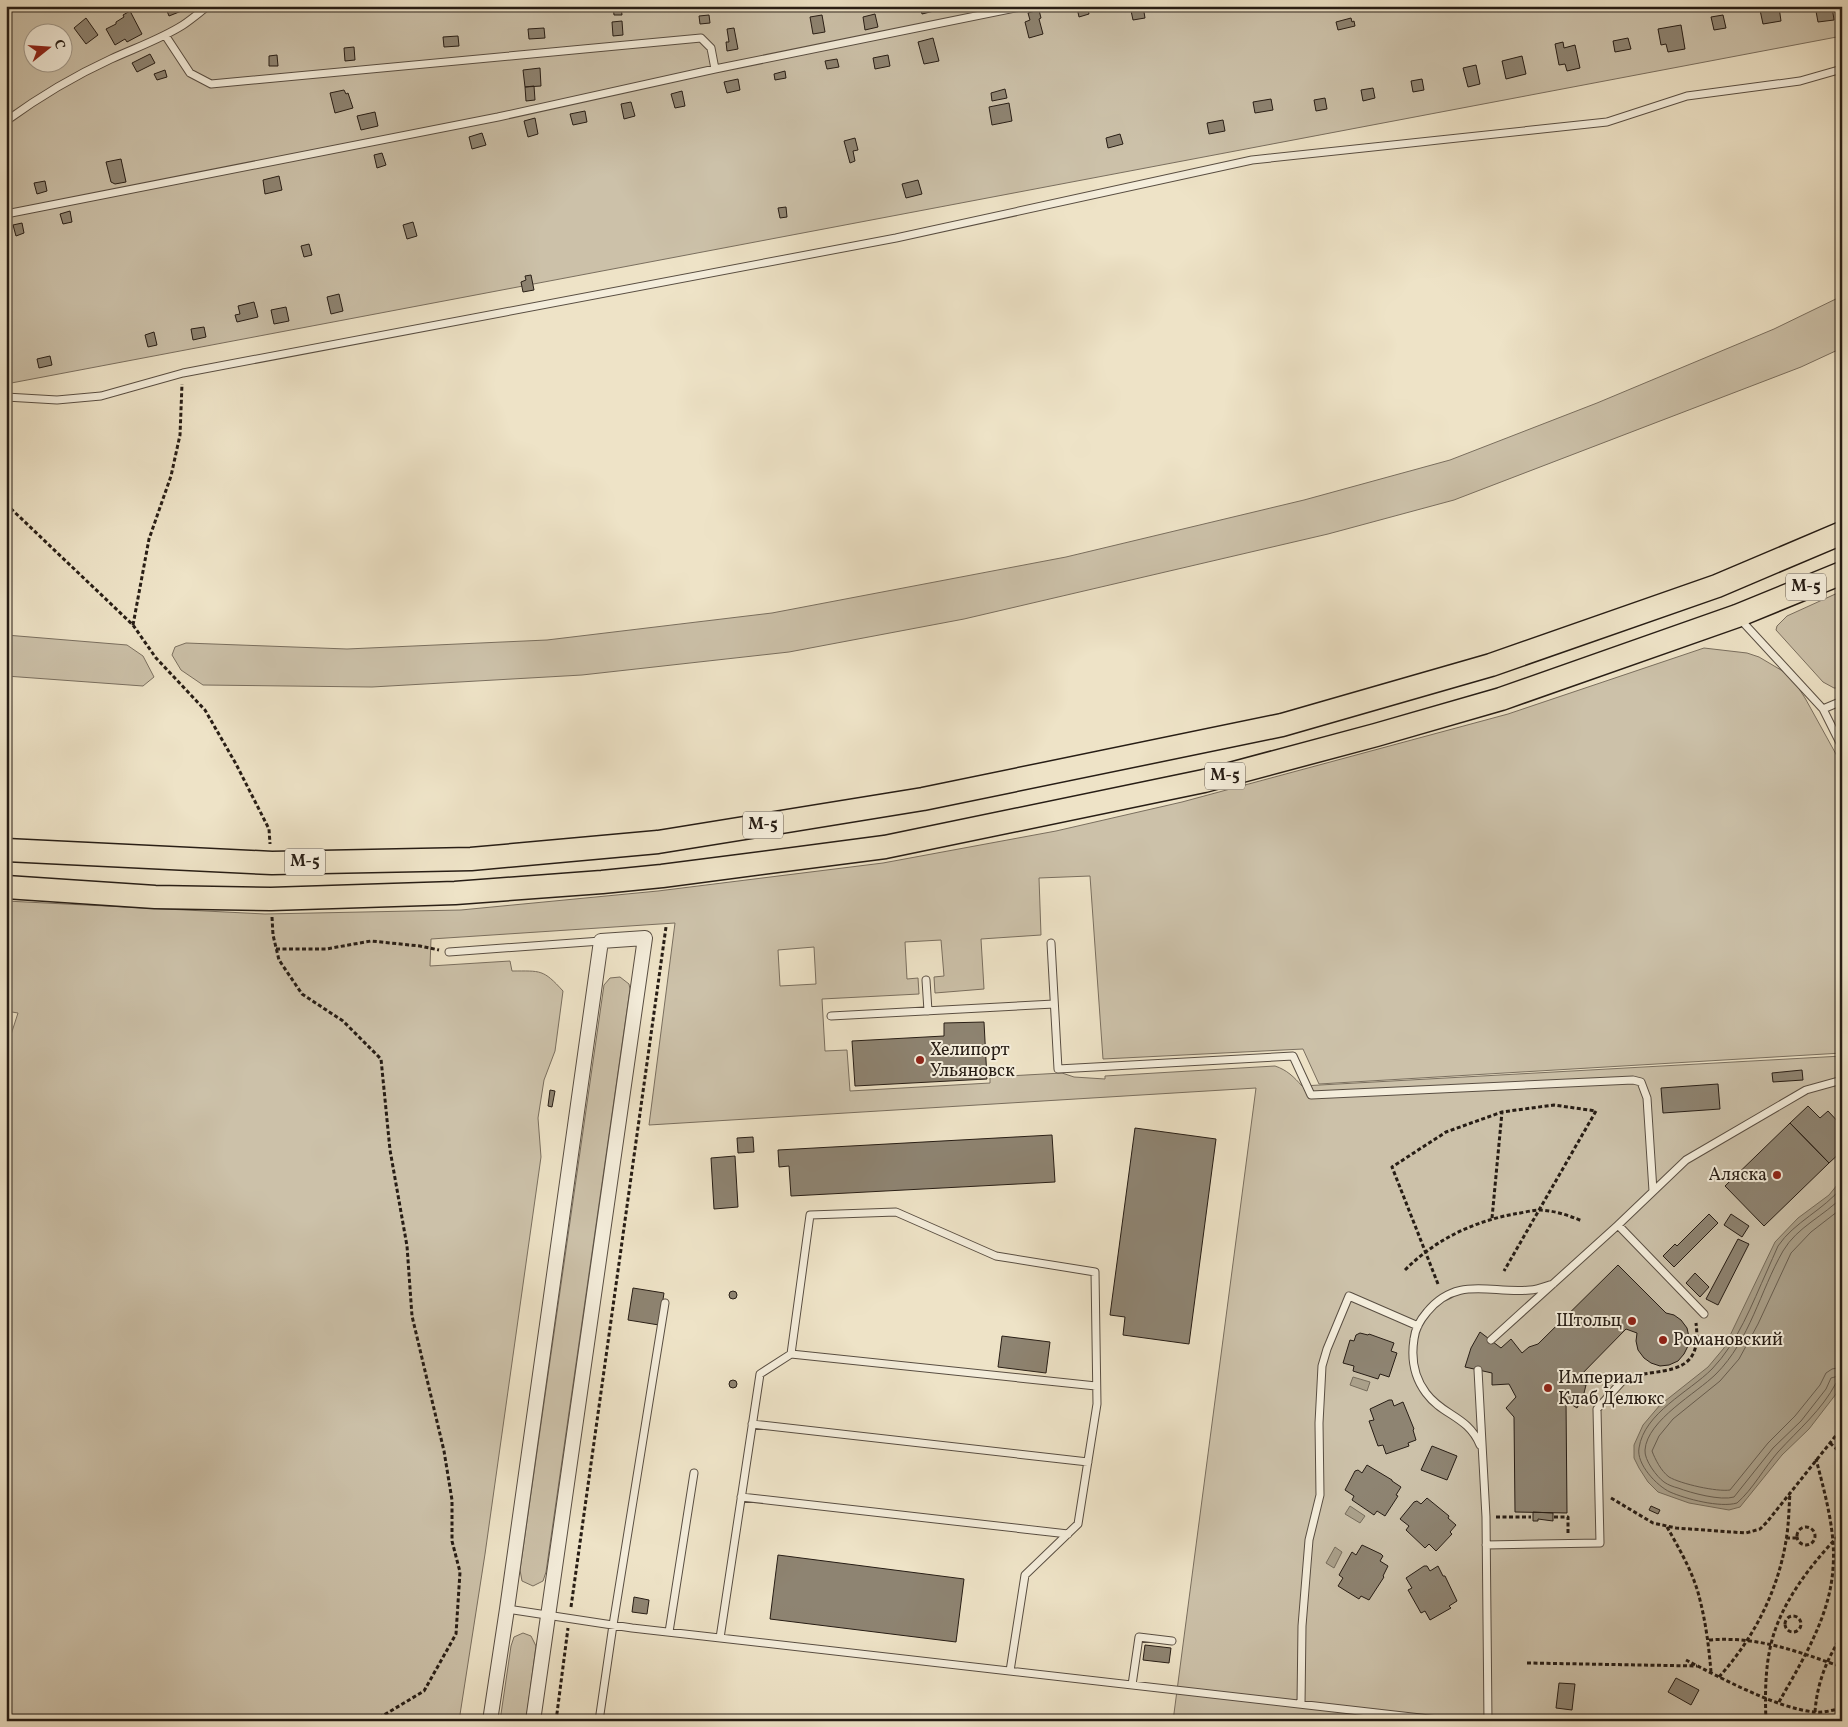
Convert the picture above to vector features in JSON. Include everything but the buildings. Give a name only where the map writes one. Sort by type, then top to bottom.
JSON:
[{"type":"highway","name":"М-5","points":[[6,850],[272,863],[471,859],[658,842],[923,799],[1272,727],[1491,665],[1716,586],[1842,533]]},
{"type":"highway","name":"М-5","points":[[6,887],[155,897],[271,899],[455,893],[602,882],[885,847],[1204,781],[1501,700],[1737,616],[1842,573]]},
{"type":"street","points":[[490,1721],[601,941],[645,938],[533,1721]]},
{"type":"lane","points":[[6,121],[26,106],[70,80],[165,35],[184,24],[208,6]]},
{"type":"lane","points":[[6,214],[498,117],[715,69],[1025,6]]},
{"type":"lane","points":[[165,35],[190,73],[212,84],[701,38],[711,48],[715,69]]},
{"type":"lane","points":[[6,397],[57,400],[101,396],[183,374],[896,238],[1252,160],[1607,122],[1687,96],[1800,81],[1842,69]]},
{"type":"lane","points":[[1737,616],[1824,709],[1842,747]]},
{"type":"lane","points":[[1824,709],[1842,701]]},
{"type":"lane","points":[[449,952],[601,941]]},
{"type":"lane","points":[[1050,943],[1058,1069],[1293,1056],[1311,1095],[1624,1079],[1641,1082],[1646,1098],[1653,1191]]},
{"type":"lane","points":[[926,980],[928,1011]]},
{"type":"lane","points":[[831,1016],[1054,1004]]},
{"type":"lane","points":[[1491,1340],[1618,1226],[1686,1160],[1806,1090],[1842,1080]]},
{"type":"lane","points":[[791,1354],[810,1215],[896,1212],[996,1256],[1095,1272],[1097,1404],[1078,1524],[1025,1576],[1010,1671]]},
{"type":"lane","points":[[1618,1226],[1704,1314]]},
{"type":"lane","points":[[1482,1450],[1470,1426],[1442,1408],[1427,1395],[1420,1384],[1414,1370],[1412,1352],[1418,1326],[1431,1306],[1443,1296],[1454,1291],[1480,1288],[1512,1291],[1532,1290],[1555,1283]]},
{"type":"lane","points":[[1301,1704],[1302,1626],[1309,1540],[1320,1495],[1319,1423],[1322,1366],[1327,1349],[1349,1296],[1418,1326]]},
{"type":"lane","points":[[599,1721],[612,1625],[664,1303]]},
{"type":"lane","points":[[720,1638],[760,1374],[791,1354],[1096,1386]]},
{"type":"lane","points":[[1478,1370],[1486,1517],[1488,1721]]},
{"type":"lane","points":[[1486,1545],[1600,1543],[1597,1409],[1626,1377]]},
{"type":"lane","points":[[752,1424],[1088,1462]]},
{"type":"lane","points":[[669,1632],[694,1473]]},
{"type":"lane","points":[[741,1497],[1068,1534]]},
{"type":"lane","points":[[507,1609],[669,1632],[1447,1721]]},
{"type":"lane","points":[[1132,1685],[1139,1637],[1172,1641]]},
{"type":"path","points":[[133,625],[149,540],[171,476],[180,435],[183,374]]},
{"type":"path","points":[[6,504],[133,625],[156,658],[205,710],[270,829],[272,863]]},
{"type":"path","points":[[271,899],[273,935],[279,960],[302,994],[343,1021],[381,1059],[390,1150],[407,1246],[412,1316],[444,1451],[452,1500],[452,1541],[460,1572],[456,1634],[424,1692],[374,1721]]},
{"type":"path","points":[[556,1721],[666,927]]},
{"type":"path","points":[[276,949],[326,949],[371,941],[420,946],[449,952]]},
{"type":"path","points":[[1438,1284],[1392,1168],[1446,1132],[1502,1112],[1554,1105],[1596,1111],[1504,1271]]},
{"type":"path","points":[[1492,1218],[1502,1112]]},
{"type":"path","points":[[1405,1270],[1425,1252],[1452,1234],[1492,1218],[1539,1210],[1561,1213],[1582,1221]]},
{"type":"path","points":[[1626,1377],[1680,1367],[1689,1361],[1695,1350],[1698,1336]]},
{"type":"path","points":[[1620,1503],[1653,1523],[1667,1526],[1746,1533],[1754,1531],[1767,1522],[1842,1428]]},
{"type":"path","points":[[1830,1443],[1842,1454]]},
{"type":"path","points":[[1779,1702],[1806,1654],[1830,1592],[1833,1568],[1833,1542],[1824,1489],[1816,1459]]},
{"type":"path","points":[[1719,1677],[1748,1640],[1771,1595],[1781,1564],[1786,1538],[1790,1491]]},
{"type":"path","points":[[1486,1517],[1531,1517]]},
{"type":"path","points":[[1554,1517],[1568,1517],[1568,1543]]},
{"type":"path","points":[[1667,1526],[1686,1562],[1700,1599],[1709,1640],[1711,1672]]},
{"type":"path","points":[[1807,1527],[1813,1529],[1816,1538],[1813,1543],[1807,1546],[1802,1544],[1798,1538],[1799,1531],[1807,1527]]},
{"type":"path","points":[[1766,1721],[1765,1697],[1771,1643],[1781,1618],[1797,1587],[1813,1564],[1842,1532]]},
{"type":"path","points":[[1786,1538],[1798,1538]]},
{"type":"path","points":[[1791,1616],[1795,1616],[1801,1622],[1800,1628],[1796,1632],[1788,1631],[1785,1627],[1786,1621],[1791,1616]]},
{"type":"path","points":[[1781,1618],[1786,1621]]},
{"type":"path","points":[[1815,1712],[1819,1683],[1842,1636]]},
{"type":"path","points":[[1709,1640],[1748,1640],[1771,1643],[1842,1666]]},
{"type":"path","points":[[1686,1660],[1719,1677],[1779,1702],[1815,1712],[1842,1708]]},
{"type":"path","points":[[1526,1663],[1697,1666]]},
{"type":"shaded area","points":[[6,6],[1842,6],[1842,36],[6,384]]},
{"type":"shaded area","points":[[1842,296],[1842,348],[1801,367],[1454,500],[1328,534],[964,619],[789,652],[582,675],[372,687],[203,685],[181,670],[172,655],[175,647],[186,643],[347,649],[547,640],[772,613],[1066,557],[1304,500],[1450,460],[1597,403],[1774,329]]},
{"type":"shaded area","points":[[1842,591],[1842,688],[1834,688],[1823,682],[1776,630],[1777,626],[1787,616]]},
{"type":"shaded area","points":[[6,635],[127,645],[143,656],[154,677],[143,686],[6,676]]},
{"type":"shaded area","points":[[1704,648],[1747,653],[1759,657],[1786,673],[1805,698],[1842,765],[1842,1053],[1319,1084],[1303,1049],[1103,1059],[1090,876],[1039,878],[1041,935],[981,939],[984,989],[935,993],[934,977],[944,976],[941,940],[905,942],[907,979],[918,978],[919,994],[822,999],[825,1051],[847,1050],[850,1091],[990,1083],[990,1077],[1062,1073],[1074,1077],[1105,1079],[1105,1076],[1275,1066],[1290,1074],[1302,1086],[1842,1056],[1842,1721],[1173,1721],[1256,1088],[649,1125],[675,923],[431,939],[430,966],[510,961],[512,971],[541,973],[551,979],[563,991],[555,1051],[544,1080],[538,1118],[541,1157],[485,1554],[459,1721],[6,1721],[6,1050],[18,1013],[6,1011],[6,901],[265,914],[461,910],[658,891],[883,863],[1056,831],[1182,802],[1508,714]],"holes":[[[814,947],[816,984],[780,986],[778,950]]]},
{"type":"shaded area","points":[[620,977],[629,984],[630,989],[546,1572],[543,1581],[533,1586],[522,1581],[520,1570],[604,985],[610,978]]},
{"type":"shaded area","points":[[523,1633],[531,1636],[536,1646],[526,1721],[500,1721],[511,1646],[514,1637]]},
{"type":"water","points":[[1842,1179],[1842,1381],[1836,1394],[1809,1429],[1782,1455],[1740,1507],[1729,1510],[1689,1503],[1658,1492],[1648,1482],[1634,1458],[1634,1445],[1643,1425],[1660,1405],[1708,1367],[1724,1348],[1775,1242],[1798,1218],[1829,1195]]},
{"type":"water","points":[[1353,1377],[1370,1382],[1367,1391],[1350,1385]]},
{"type":"water","points":[[1350,1506],[1365,1516],[1360,1523],[1345,1514]]},
{"type":"water","points":[[1335,1547],[1342,1552],[1334,1568],[1326,1563]]},
{"type":"place","name":"Хелипорт Ульяновск","points":[[920,1060]]},
{"type":"place","name":"Аляска","points":[[1777,1175]]},
{"type":"place","name":"Штольц","points":[[1632,1321]]},
{"type":"place","name":"Романовский","points":[[1663,1340]]},
{"type":"place","name":"Империал Клаб Делюкс","points":[[1548,1388]]}]
